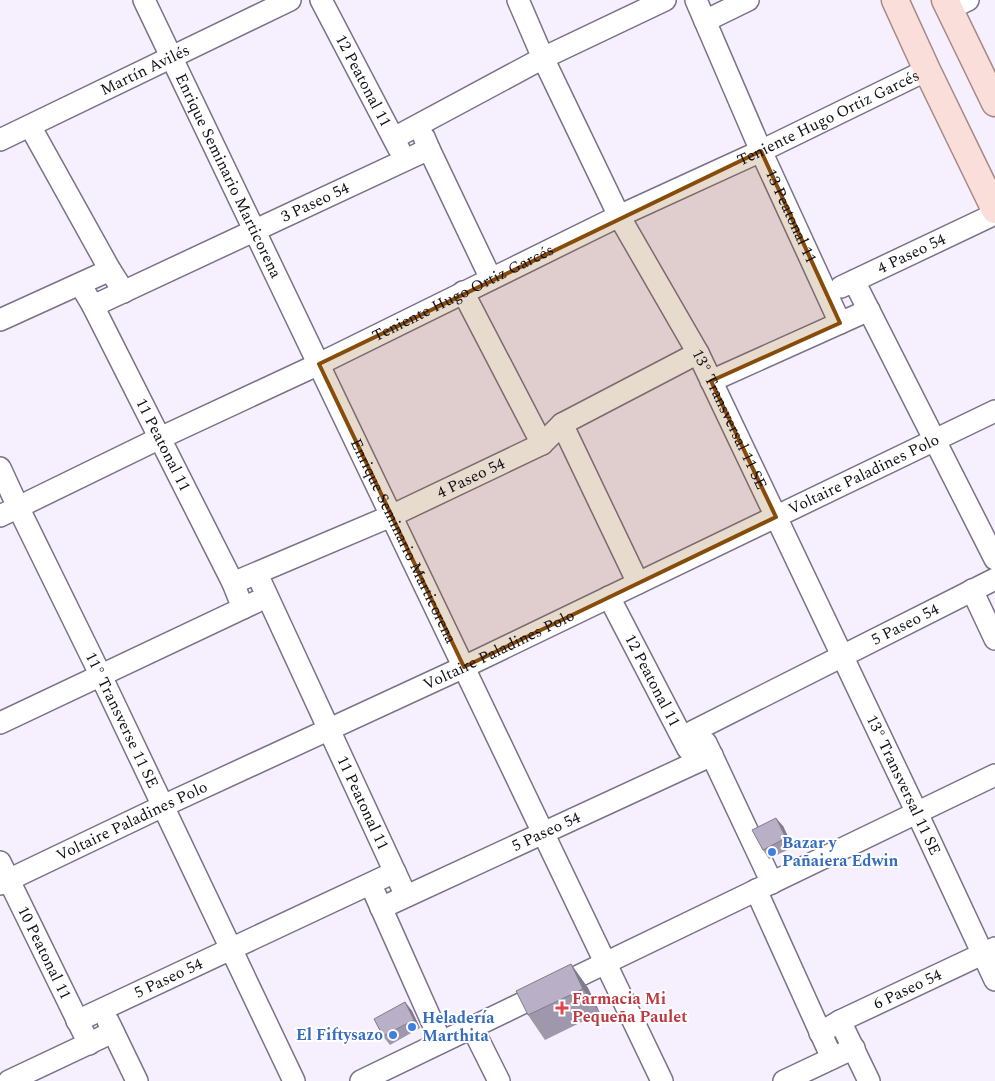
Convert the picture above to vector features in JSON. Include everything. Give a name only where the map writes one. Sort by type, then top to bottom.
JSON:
[{"type":"main road","points":[[895,0],[995,210]]},
{"type":"main road","points":[[954,3],[995,104]]},
{"type":"street","name":"Enrique Seminario Marticorena","points":[[144,0],[662,1081]]},
{"type":"street","name":"Martín Avilés","points":[[0,140],[290,0]]},
{"type":"street","name":"12 Peatonal 11","points":[[321,0],[394,138],[404,161]]},
{"type":"street","name":"13° Transversal 11 SE","points":[[518,0],[543,58],[619,216],[698,353],[917,813],[989,951],[995,980]]},
{"type":"street","points":[[394,138],[543,58],[665,0]]},
{"type":"street","name":"13 Peatonal 11","points":[[696,0],[761,151],[840,323]]},
{"type":"street","points":[[706,21],[725,5],[748,0]]},
{"type":"street","name":"Teniente Hugo Ortiz Garcés","points":[[9,512],[160,438],[318,364],[619,216],[761,151],[927,70]]},
{"type":"street","points":[[420,124],[429,150],[491,279]]},
{"type":"street","points":[[30,126],[124,292]]},
{"type":"street","name":"3 Paseo 54","points":[[93,306],[429,150]]},
{"type":"street","name":"4 Paseo 54","points":[[827,293],[995,214]]},
{"type":"street","points":[[0,320],[110,270]]},
{"type":"street","points":[[854,280],[995,559]]},
{"type":"street","name":"11 Peatonal 11","points":[[80,284],[93,306],[233,583],[243,608]]},
{"type":"street","points":[[463,292],[542,444]]},
{"type":"street","points":[[711,382],[869,310]]},
{"type":"street","name":"4 Paseo 54","points":[[233,583],[391,516],[542,444],[562,424],[698,353]]},
{"type":"street","name":"Voltaire Paladines Polo","points":[[3,875],[163,806],[464,667],[995,411]]},
{"type":"street","points":[[562,424],[638,583]]},
{"type":"street","name":"11° Transverse 11 SE","points":[[0,468],[9,512],[101,676],[294,1081]]},
{"type":"street","name":"11 Peatonal 11","points":[[257,574],[406,896]]},
{"type":"street","name":"5 Paseo 54","points":[[691,733],[995,579]]},
{"type":"street","points":[[972,590],[990,615],[995,639]]},
{"type":"street","points":[[0,723],[268,596]]},
{"type":"street","name":"12 Peatonal 11","points":[[609,597],[691,733],[704,759],[764,886],[820,1033],[832,1058]]},
{"type":"street","name":"5 Paseo 54","points":[[381,908],[704,759]]},
{"type":"street","points":[[361,1081],[995,775]]},
{"type":"street","name":"5 Paseo 54","points":[[78,1021],[395,872]]},
{"type":"street","name":"10 Peatonal 11","points":[[3,875],[88,1044]]},
{"type":"street","points":[[370,883],[441,1042]]},
{"type":"street","name":"6 Paseo 54","points":[[820,1033],[840,1021],[989,951]]},
{"type":"street","points":[[102,1009],[137,1081]]},
{"type":"street","points":[[840,1021],[869,1081]]},
{"type":"street","points":[[472,1027],[499,1081]]},
{"type":"street","points":[[9,1081],[113,1032]]},
{"type":"street","points":[[784,1081],[854,1048]]},
{"type":"highlighted area","points":[[761,151],[840,323],[711,381],[776,517],[464,667],[319,364]]},
{"type":"building","points":[[776,818],[786,838],[763,850],[752,830]]},
{"type":"building","points":[[571,964],[583,989],[528,1015],[516,991]]},
{"type":"building","points":[[405,1002],[414,1020],[383,1036],[374,1019]]},
{"type":"place","name":"Bazar y Pañaiera Edwin","points":[[772,852]]},
{"type":"place","name":"Farmacia Mi Pequeña Paulet","points":[[562,1008]]},
{"type":"place","name":"Heladería Marthita","points":[[412,1027]]},
{"type":"place","name":"El Fiftysazo","points":[[393,1035]]}]
